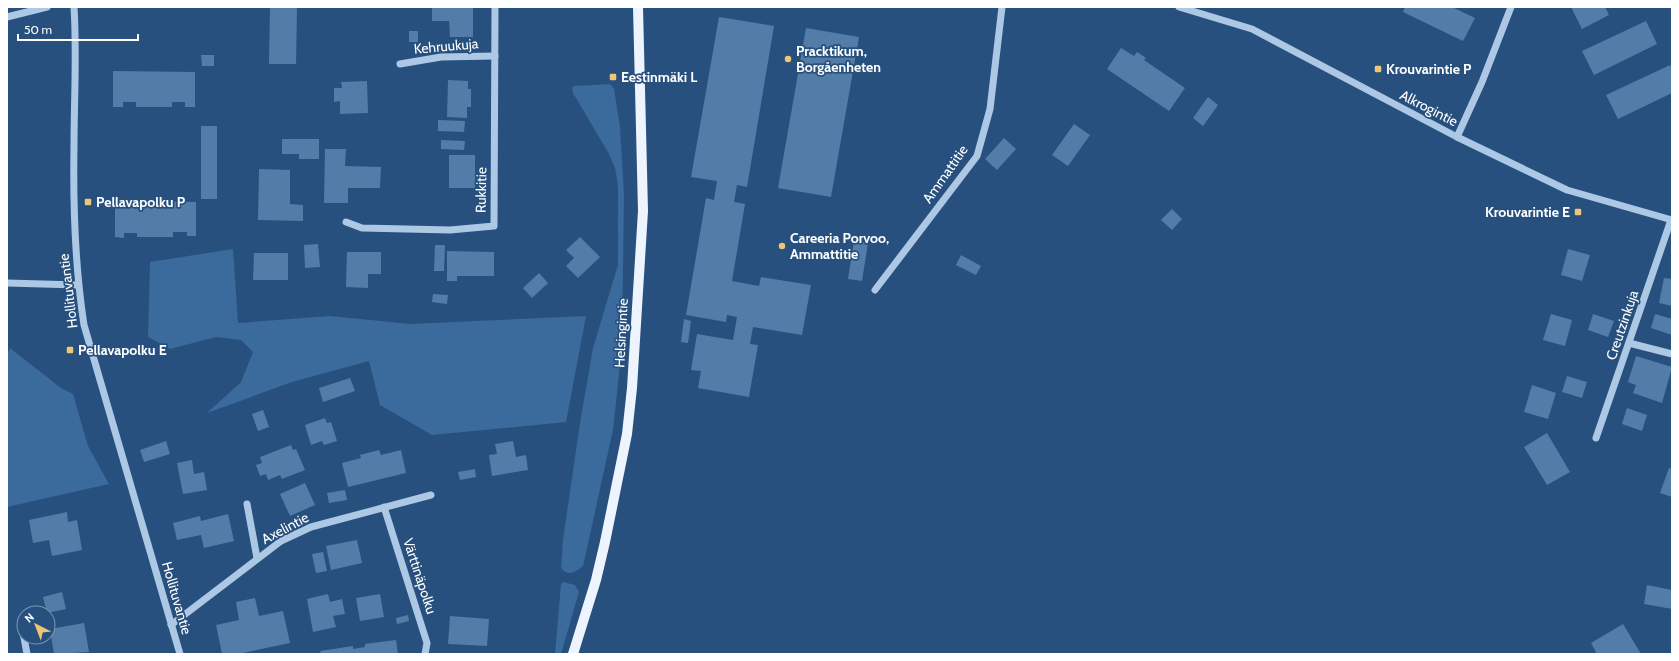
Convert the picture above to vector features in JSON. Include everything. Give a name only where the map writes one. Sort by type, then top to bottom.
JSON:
[{"type":"main road","name":"Helsingintie","points":[[573,654],[596,580],[605,542],[627,434],[632,388],[643,211],[638,7]]},
{"type":"street","points":[[7,17],[47,7]]},
{"type":"street","name":"Hollituvantie","points":[[74,7],[76,34],[74,180],[78,285],[84,326],[180,654]]},
{"type":"street","name":"Rukkitie","points":[[346,222],[362,228],[450,230],[494,226],[495,7]]},
{"type":"street","name":"Ammattitie","points":[[875,290],[977,156],[990,110],[1002,7]]},
{"type":"street","name":"Alkrogintie","points":[[1179,7],[1252,29],[1457,137],[1567,190],[1672,220]]},
{"type":"street","points":[[1457,137],[1482,82],[1511,7]]},
{"type":"street","name":"Kehruukuja","points":[[400,64],[441,57],[495,56]]},
{"type":"street","name":"Creutzinkuja","points":[[1596,438],[1672,220]]},
{"type":"street","points":[[7,283],[78,285]]},
{"type":"street","points":[[1629,343],[1672,354]]},
{"type":"street","name":"Axelintie","points":[[171,625],[257,558],[281,542],[311,527],[431,495]]},
{"type":"street","points":[[247,504],[257,558]]},
{"type":"street","name":"Värttinäpolku","points":[[384,507],[427,643],[425,654]]},
{"type":"shaded area","points":[[610,84],[614,89],[620,127],[624,195],[622,346],[613,430],[583,566],[575,572],[569,573],[561,568],[563,540],[580,423],[593,348],[618,265],[618,185],[615,168],[608,152],[573,93],[572,88],[574,86]]},
{"type":"shaded area","points":[[233,249],[238,323],[330,316],[410,324],[586,316],[566,422],[432,435],[380,405],[369,361],[292,382],[207,413],[241,382],[253,352],[241,340],[216,337],[170,349],[148,337],[150,262]]},
{"type":"shaded area","points":[[10,348],[61,388],[73,394],[88,446],[109,484],[7,507],[7,354]]},
{"type":"shaded area","points":[[563,582],[575,585],[579,592],[561,654],[555,654],[561,584]]},
{"type":"building","points":[[270,7],[297,7],[296,64],[269,64]]},
{"type":"building","points":[[432,7],[473,7],[473,37],[450,37],[449,21],[432,21]]},
{"type":"building","points":[[1405,7],[1452,7],[1475,18],[1463,41],[1403,12]]},
{"type":"building","points":[[1571,7],[1605,7],[1609,15],[1582,29]]},
{"type":"building","points":[[719,17],[774,26],[747,187],[737,185],[734,202],[745,204],[732,281],[759,286],[761,277],[811,285],[802,335],[753,327],[750,344],[758,345],[749,397],[698,388],[701,371],[691,370],[697,334],[733,340],[737,317],[727,315],[726,322],[686,315],[706,198],[714,200],[717,181],[691,177]]},
{"type":"building","points":[[1646,21],[1657,44],[1594,75],[1582,51]]},
{"type":"building","points":[[806,28],[859,37],[831,197],[778,188]]},
{"type":"building","points":[[409,31],[418,31],[418,42],[409,42]]},
{"type":"building","points":[[1121,48],[1134,56],[1137,52],[1146,58],[1144,60],[1185,88],[1169,111],[1107,69]]},
{"type":"building","points":[[201,55],[214,55],[214,66],[202,66]]},
{"type":"building","points":[[1670,65],[1672,70],[1672,93],[1618,119],[1606,95]]},
{"type":"building","points":[[113,71],[195,72],[195,107],[185,107],[185,102],[172,102],[172,107],[136,107],[136,102],[123,102],[123,107],[113,107]]},
{"type":"building","points":[[448,80],[468,81],[468,89],[471,89],[471,107],[467,107],[467,118],[447,117]]},
{"type":"building","points":[[367,81],[368,113],[340,114],[340,101],[334,102],[334,88],[342,88],[341,82]]},
{"type":"building","points":[[1208,97],[1218,105],[1203,126],[1193,118]]},
{"type":"building","points":[[438,120],[465,121],[464,132],[438,131]]},
{"type":"building","points":[[1074,124],[1090,135],[1068,166],[1052,155]]},
{"type":"building","points":[[201,126],[217,126],[217,199],[201,199]]},
{"type":"building","points":[[1004,138],[1016,149],[997,170],[985,159]]},
{"type":"building","points":[[282,139],[319,139],[319,159],[299,159],[299,154],[282,154]]},
{"type":"building","points":[[441,140],[465,141],[464,150],[441,149]]},
{"type":"building","points":[[325,149],[346,149],[345,166],[381,167],[380,188],[348,188],[348,203],[324,203]]},
{"type":"building","points":[[449,155],[475,155],[475,188],[449,188]]},
{"type":"building","points":[[259,169],[290,170],[290,204],[303,205],[303,221],[258,220]]},
{"type":"building","points":[[115,201],[196,202],[196,236],[187,236],[187,232],[173,232],[173,237],[137,237],[137,233],[124,233],[124,238],[115,237]]},
{"type":"building","points":[[1172,209],[1182,219],[1172,230],[1161,220]]},
{"type":"building","points":[[580,237],[600,257],[578,278],[566,266],[574,258],[566,250]]},
{"type":"building","points":[[854,241],[868,243],[862,281],[848,279]]},
{"type":"building","points":[[318,244],[320,267],[305,268],[304,245]]},
{"type":"building","points":[[435,245],[445,245],[444,271],[434,271]]},
{"type":"building","points":[[1568,249],[1590,255],[1582,281],[1561,275]]},
{"type":"building","points":[[447,251],[494,252],[494,276],[457,276],[457,281],[447,281]]},
{"type":"building","points":[[347,252],[381,252],[381,274],[368,274],[368,288],[346,287]]},
{"type":"building","points":[[254,253],[288,253],[288,280],[253,280]]},
{"type":"building","points":[[961,255],[981,266],[976,275],[956,265]]},
{"type":"building","points":[[539,273],[548,283],[532,298],[523,288]]},
{"type":"building","points":[[1664,278],[1672,279],[1672,306],[1659,303]]},
{"type":"building","points":[[433,294],[448,295],[447,304],[432,302]]},
{"type":"building","points":[[1551,314],[1572,320],[1565,346],[1543,340]]},
{"type":"building","points":[[1593,314],[1614,321],[1608,337],[1588,330]]},
{"type":"building","points":[[1655,314],[1672,319],[1672,335],[1651,328]]},
{"type":"building","points":[[684,319],[691,321],[688,343],[681,342]]},
{"type":"building","points":[[1636,356],[1672,367],[1662,403],[1633,393],[1636,385],[1628,382]]},
{"type":"building","points":[[1567,376],[1587,382],[1582,398],[1562,392]]},
{"type":"building","points":[[350,378],[355,391],[323,402],[319,388]]},
{"type":"building","points":[[1532,385],[1556,393],[1548,419],[1524,412]]},
{"type":"building","points":[[1627,408],[1647,415],[1642,431],[1622,424]]},
{"type":"building","points":[[263,410],[269,427],[258,431],[252,414]]},
{"type":"building","points":[[325,418],[327,423],[331,422],[337,441],[324,445],[322,441],[311,445],[305,425]]},
{"type":"building","points":[[1547,433],[1570,472],[1547,485],[1524,447]]},
{"type":"building","points":[[166,441],[170,454],[144,462],[140,450]]},
{"type":"building","points":[[513,441],[516,457],[526,455],[528,470],[492,476],[489,455],[497,454],[495,444]]},
{"type":"building","points":[[291,445],[293,450],[296,449],[305,470],[282,479],[280,475],[268,480],[266,474],[260,476],[256,465],[262,463],[260,457]]},
{"type":"building","points":[[379,450],[381,455],[401,450],[406,473],[348,487],[342,463],[361,458],[360,455]]},
{"type":"building","points":[[192,460],[194,474],[204,472],[207,490],[183,494],[177,463]]},
{"type":"building","points":[[1669,468],[1672,469],[1672,497],[1660,493]]},
{"type":"building","points":[[475,469],[476,477],[460,480],[458,472]]},
{"type":"building","points":[[305,483],[315,505],[290,516],[280,494]]},
{"type":"building","points":[[345,490],[347,500],[329,503],[327,493]]},
{"type":"building","points":[[67,512],[68,522],[77,520],[82,550],[52,556],[49,540],[33,543],[29,520]]},
{"type":"building","points":[[228,514],[234,541],[204,548],[201,535],[177,540],[173,523],[200,516],[201,521]]},
{"type":"building","points":[[357,540],[362,563],[331,570],[326,546]]},
{"type":"building","points":[[323,552],[327,571],[316,573],[312,554]]},
{"type":"building","points":[[1647,585],[1672,590],[1672,609],[1644,604]]},
{"type":"building","points":[[62,592],[66,609],[56,611],[56,605],[45,605],[43,597]]},
{"type":"building","points":[[328,594],[330,602],[342,599],[345,614],[333,616],[336,627],[313,632],[307,599]]},
{"type":"building","points":[[380,594],[384,617],[360,621],[356,598]]},
{"type":"building","points":[[255,598],[259,616],[283,611],[290,643],[238,654],[222,654],[216,625],[239,620],[236,602]]},
{"type":"building","points":[[408,615],[409,621],[397,624],[396,618]]},
{"type":"building","points":[[450,616],[489,619],[487,646],[448,644]]},
{"type":"building","points":[[84,623],[89,652],[54,654],[53,645],[56,645],[56,628]]},
{"type":"building","points":[[1623,624],[1641,654],[1597,654],[1591,643]]},
{"type":"building","points":[[396,640],[398,654],[321,654],[320,651],[353,646],[353,649],[365,647],[365,644]]},
{"type":"place","name":"Pracktikum, Borgåenheten","points":[[788,59]]},
{"type":"place","name":"Krouvarintie P","points":[[1378,69]]},
{"type":"place","name":"Eestinmäki L","points":[[613,77]]},
{"type":"place","name":"Pellavapolku P","points":[[88,202]]},
{"type":"place","name":"Krouvarintie E","points":[[1578,212]]},
{"type":"place","name":"Careeria Porvoo, Ammattitie","points":[[782,246]]},
{"type":"place","name":"Pellavapolku E","points":[[70,350]]}]
